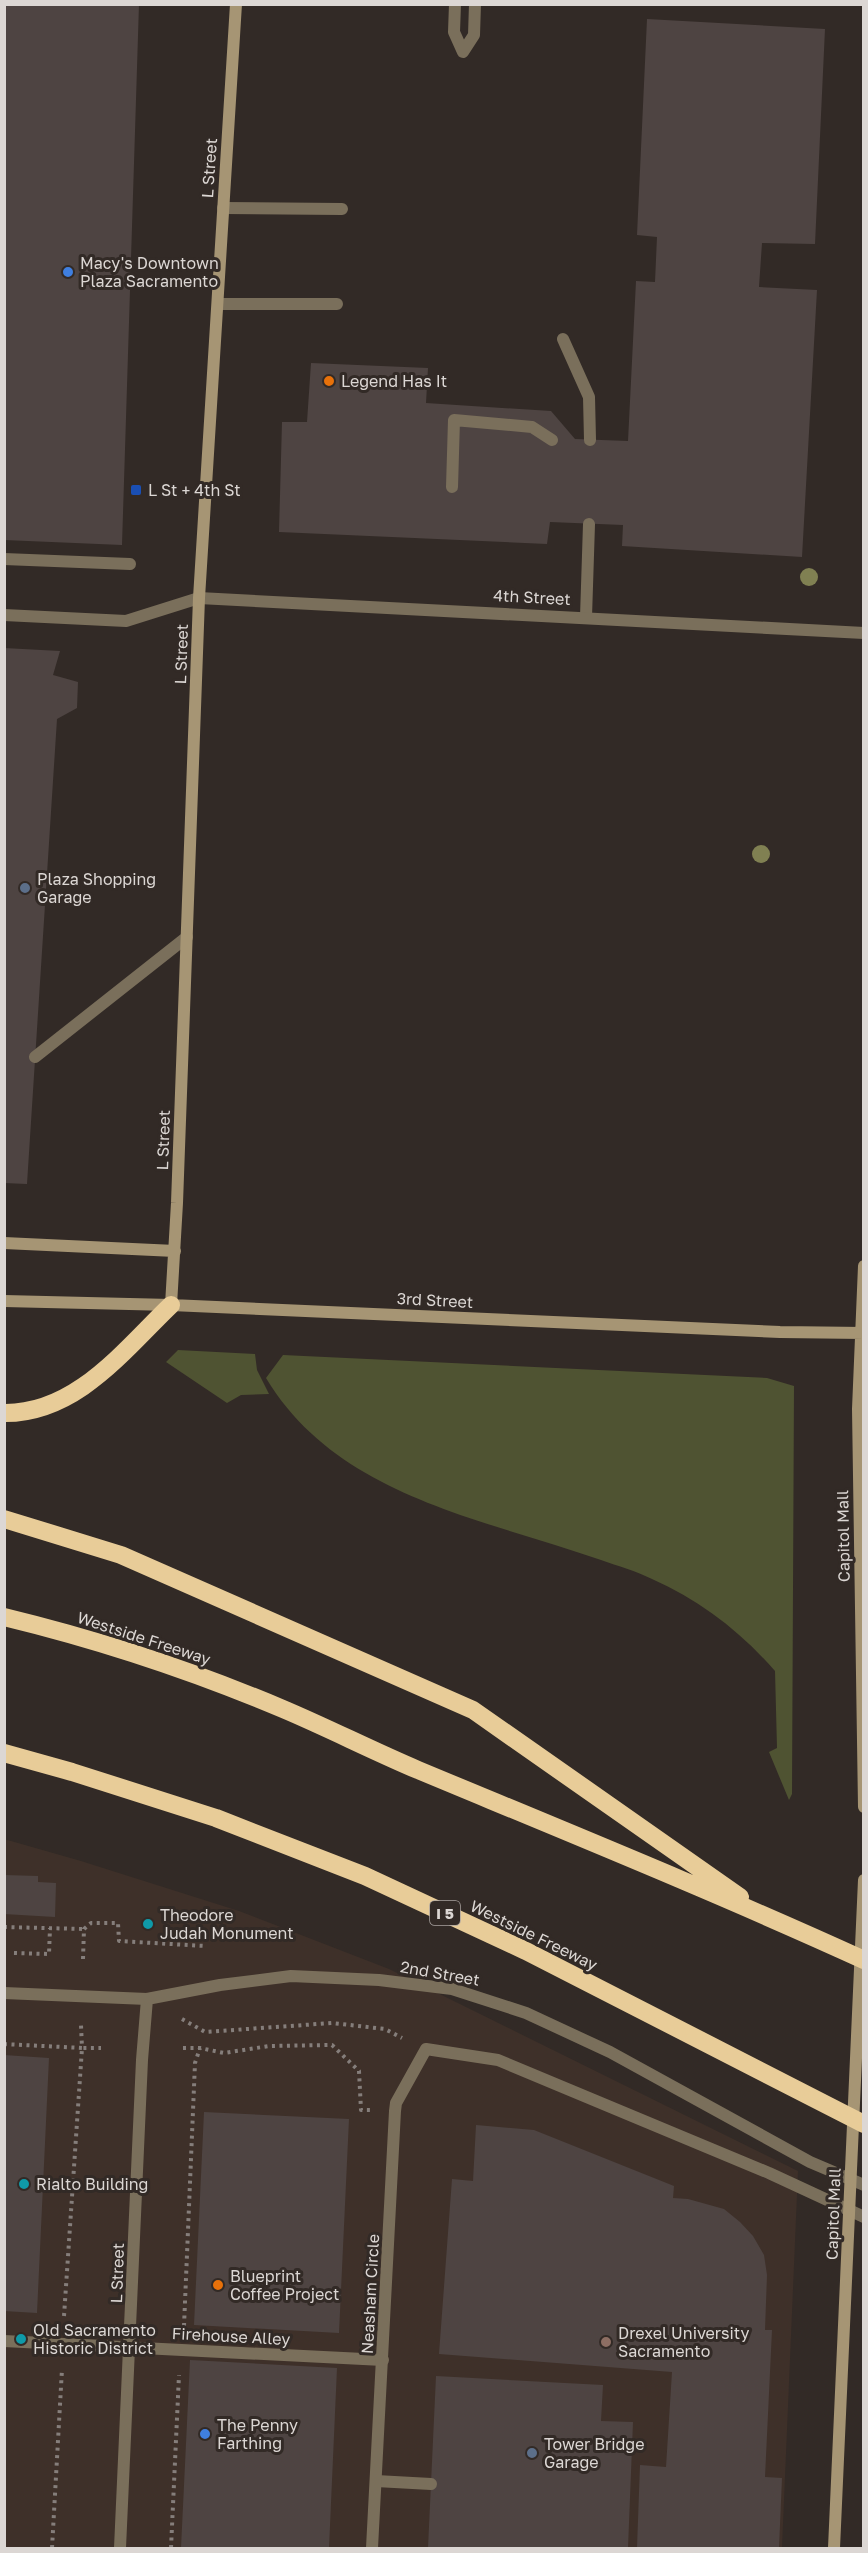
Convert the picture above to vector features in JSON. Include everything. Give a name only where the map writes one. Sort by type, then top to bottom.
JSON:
[{"type":"highway","points":[[4,1413],[31,1410],[56,1403],[74,1393],[122,1354],[171,1305]]},
{"type":"highway","points":[[4,1519],[122,1555],[473,1710],[768,1917]]},
{"type":"highway","name":"Westside Freeway","points":[[4,1617],[52,1629],[175,1667],[283,1709],[405,1765],[768,1917],[864,1960]]},
{"type":"highway","name":"Westside Freeway","points":[[4,1753],[216,1818],[366,1876],[526,1951],[864,2124]]},
{"type":"main road","name":"L Street","points":[[171,1305],[175,1251],[199,598],[236,4]]},
{"type":"main road","points":[[4,1243],[175,1251]]},
{"type":"main road","name":"Capitol Mall","points":[[864,1266],[858,1409],[864,1807]]},
{"type":"main road","name":"3rd Street","points":[[4,1300],[171,1305],[780,1332],[862,1333]]},
{"type":"main road","name":"Capitol Mall","points":[[834,2548],[864,1880]]},
{"type":"street","points":[[455,4],[454,32],[463,52],[474,35],[475,4]]},
{"type":"street","points":[[223,208],[342,209]]},
{"type":"street","points":[[218,304],[338,304]]},
{"type":"street","points":[[562,339],[589,397],[590,440]]},
{"type":"street","points":[[452,487],[454,420],[532,427],[552,440]]},
{"type":"street","points":[[586,617],[589,524]]},
{"type":"street","points":[[4,559],[130,564]]},
{"type":"street","points":[[4,615],[126,621],[199,598]]},
{"type":"street","name":"4th Street","points":[[199,598],[864,633]]},
{"type":"street","points":[[35,1057],[187,937]]},
{"type":"street","name":"2nd Street","points":[[4,1993],[147,2000],[220,1985],[291,1976],[379,1980],[452,1989],[526,2013],[610,2052],[810,2162],[864,2185]]},
{"type":"street","name":"L Street","points":[[120,2548],[142,2060],[147,2000]]},
{"type":"street","points":[[426,2049],[498,2060],[769,2173],[864,2217]]},
{"type":"street","name":"Neasham Circle","points":[[372,2548],[396,2103],[426,2049]]},
{"type":"street","name":"Firehouse Alley","points":[[4,2341],[383,2360]]},
{"type":"street","points":[[376,2481],[431,2484]]},
{"type":"path","points":[[4,1927],[84,1929],[91,1923],[118,1923],[119,1941],[205,1946]]},
{"type":"path","points":[[14,1953],[49,1954],[50,1928]]},
{"type":"path","points":[[83,1959],[84,1929]]},
{"type":"path","points":[[147,2000],[205,2032],[332,2023],[385,2030],[426,2049]]},
{"type":"path","points":[[64,2316],[82,2048],[81,2025]]},
{"type":"path","points":[[4,2044],[101,2048]]},
{"type":"path","points":[[183,2048],[200,2048],[224,2054],[269,2046],[332,2045],[359,2071],[361,2110],[370,2110]]},
{"type":"path","points":[[184,2330],[195,2063],[200,2048]]},
{"type":"path","points":[[52,2548],[62,2358]]},
{"type":"path","points":[[171,2548],[180,2371]]},
{"type":"shaded area","points":[[4,1839],[239,1911],[389,1969],[798,2171],[782,2548],[5,2548]]},
{"type":"green space","points":[[178,1350],[255,1354],[257,1370],[269,1394],[241,1395],[227,1403],[166,1362]]},
{"type":"green space","points":[[283,1355],[767,1378],[794,1386],[792,1794],[789,1800],[769,1752],[777,1748],[775,1671],[734,1630],[687,1597],[646,1576],[461,1515],[415,1498],[372,1476],[331,1450],[296,1418],[266,1378]]},
{"type":"building","name":"Macy's Downtown Plaza Sacramento","points":[[4,4],[139,4],[122,545],[4,540]]},
{"type":"building","points":[[647,19],[825,29],[815,244],[762,243],[759,287],[817,290],[802,557],[622,546],[623,525],[550,522],[547,544],[279,532],[282,422],[307,422],[311,363],[428,368],[426,403],[551,411],[575,439],[628,441],[636,281],[655,282],[657,237],[637,235]]},
{"type":"building","name":"Plaza Shopping Garage","points":[[4,648],[60,651],[53,675],[78,682],[77,708],[57,719],[27,1184],[4,1183]]},
{"type":"building","points":[[4,1875],[38,1876],[38,1882],[56,1883],[55,1917],[4,1914]]},
{"type":"building","name":"Rialto Building","points":[[4,2055],[49,2058],[37,2313],[4,2311]]},
{"type":"building","points":[[204,2112],[349,2119],[339,2333],[194,2325]]},
{"type":"building","name":"Drexel University Sacramento","points":[[476,2125],[534,2130],[674,2186],[673,2198],[688,2199],[724,2209],[753,2236],[764,2255],[767,2275],[765,2330],[772,2330],[765,2477],[782,2478],[779,2548],[637,2548],[640,2465],[666,2467],[672,2372],[439,2354],[452,2179],[473,2181]]},
{"type":"building","points":[[190,2360],[337,2368],[329,2548],[181,2548]]},
{"type":"building","name":"Tower Bridge Garage","points":[[436,2376],[603,2385],[601,2421],[633,2422],[628,2548],[428,2548]]},
{"type":"place","name":"Macy's Downtown Plaza Sacramento","points":[[68,272]]},
{"type":"place","name":"Legend Has It","points":[[329,381]]},
{"type":"place","name":"L St + 4th St","points":[[136,490]]},
{"type":"place","name":"Plaza Shopping Garage","points":[[25,888]]},
{"type":"place","name":"Theodore Judah Monument","points":[[148,1924]]},
{"type":"place","name":"Rialto Building","points":[[24,2184]]},
{"type":"place","name":"Blueprint Coffee Project","points":[[218,2285]]},
{"type":"place","name":"Old Sacramento Historic District","points":[[21,2339]]},
{"type":"place","name":"Drexel University Sacramento","points":[[606,2342]]},
{"type":"place","name":"The Penny Farthing","points":[[205,2434]]},
{"type":"place","name":"Tower Bridge Garage","points":[[532,2453]]}]
